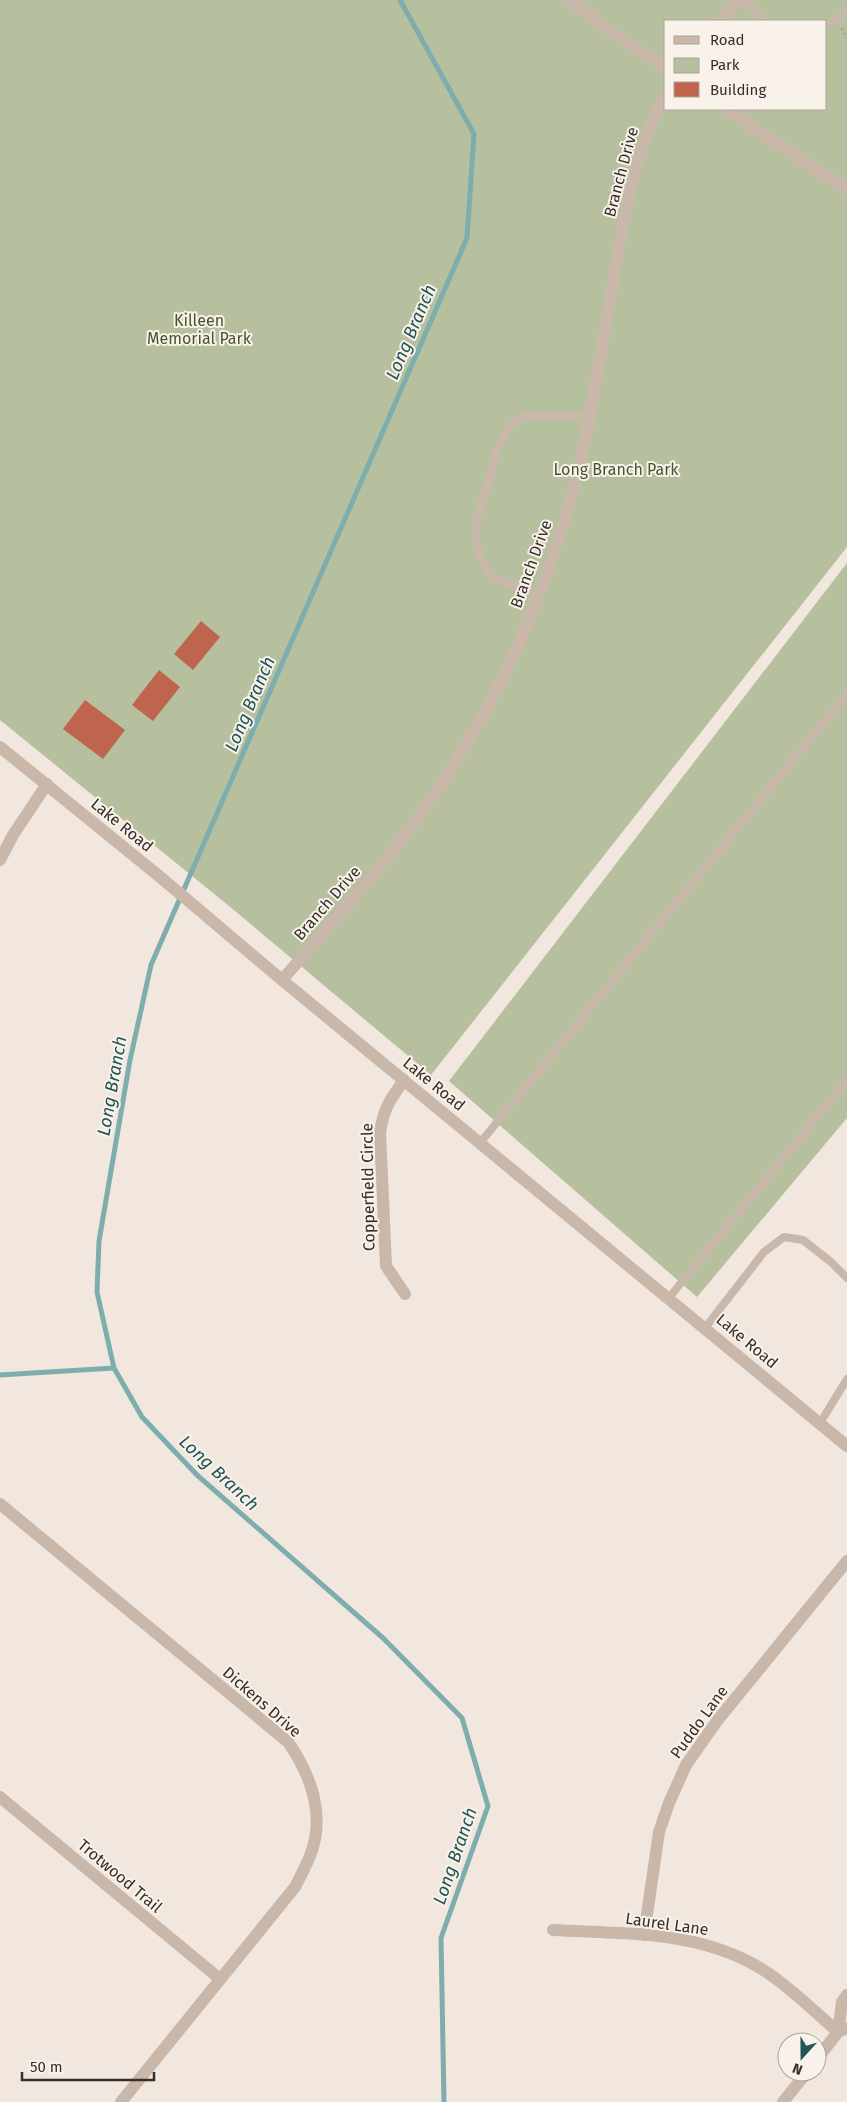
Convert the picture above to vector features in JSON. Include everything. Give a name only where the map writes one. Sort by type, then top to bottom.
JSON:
[{"type":"street","points":[[569,0],[611,32],[664,67]]},
{"type":"street","points":[[720,20],[740,0]]},
{"type":"street","name":"Branch Drive","points":[[282,980],[389,855],[446,778],[498,689],[538,596],[560,538],[573,492],[589,416],[629,192],[646,133],[664,98]]},
{"type":"street","points":[[727,110],[847,190]]},
{"type":"street","name":"Lake Road","points":[[0,747],[159,876],[282,980],[847,1446]]},
{"type":"street","points":[[0,860],[13,835],[47,784]]},
{"type":"street","name":"Copperfield Circle","points":[[404,1080],[388,1102],[382,1115],[380,1133],[386,1266],[405,1294]]},
{"type":"street","name":"Dickens Drive","points":[[0,1504],[288,1742],[302,1762],[312,1789],[317,1818],[311,1854],[295,1887],[121,2102]]},
{"type":"street","name":"Puddo Lane","points":[[644,1935],[659,1832],[669,1803],[686,1765],[717,1721],[847,1561]]},
{"type":"street","name":"Trotwood Trail","points":[[0,1798],[220,1979]]},
{"type":"street","name":"Laurel Lane","points":[[554,1930],[644,1935],[705,1944],[748,1962],[768,1974],[843,2030]]},
{"type":"street","points":[[827,2048],[843,2030],[842,2002],[847,1995]]},
{"type":"street","points":[[784,2102],[799,2082]]},
{"type":"lane","points":[[744,0],[764,20]]},
{"type":"lane","points":[[827,23],[847,13]]},
{"type":"lane","points":[[538,596],[490,576],[478,552],[476,524],[498,448],[509,426],[525,416],[589,416]]},
{"type":"lane","points":[[480,1143],[847,694]]},
{"type":"lane","points":[[668,1299],[847,1080]]},
{"type":"lane","points":[[704,1328],[764,1252],[784,1237],[803,1240],[832,1262],[847,1278]]},
{"type":"lane","points":[[820,1424],[847,1379]]},
{"type":"green space","name":"Long Branch Park","points":[[0,0],[847,0],[847,547],[431,1075],[229,906],[0,720]]},
{"type":"green space","points":[[847,563],[847,1118],[697,1297],[449,1081]]},
{"type":"building","points":[[201,621],[220,637],[193,670],[174,654]]},
{"type":"building","points":[[159,670],[180,687],[153,721],[132,705]]},
{"type":"building","points":[[85,700],[125,730],[103,759],[63,729]]},
{"type":"waterway","name":"Long Branch","points":[[400,0],[474,134],[467,238],[151,965],[130,1060],[99,1241],[97,1292],[114,1368],[142,1417],[197,1475],[383,1638],[462,1718],[488,1806],[441,1938],[444,2102]]},
{"type":"waterway","points":[[0,1375],[114,1368]]},
{"type":"park label","name":"Killeen Memorial Park","points":[[199,329]]}]
